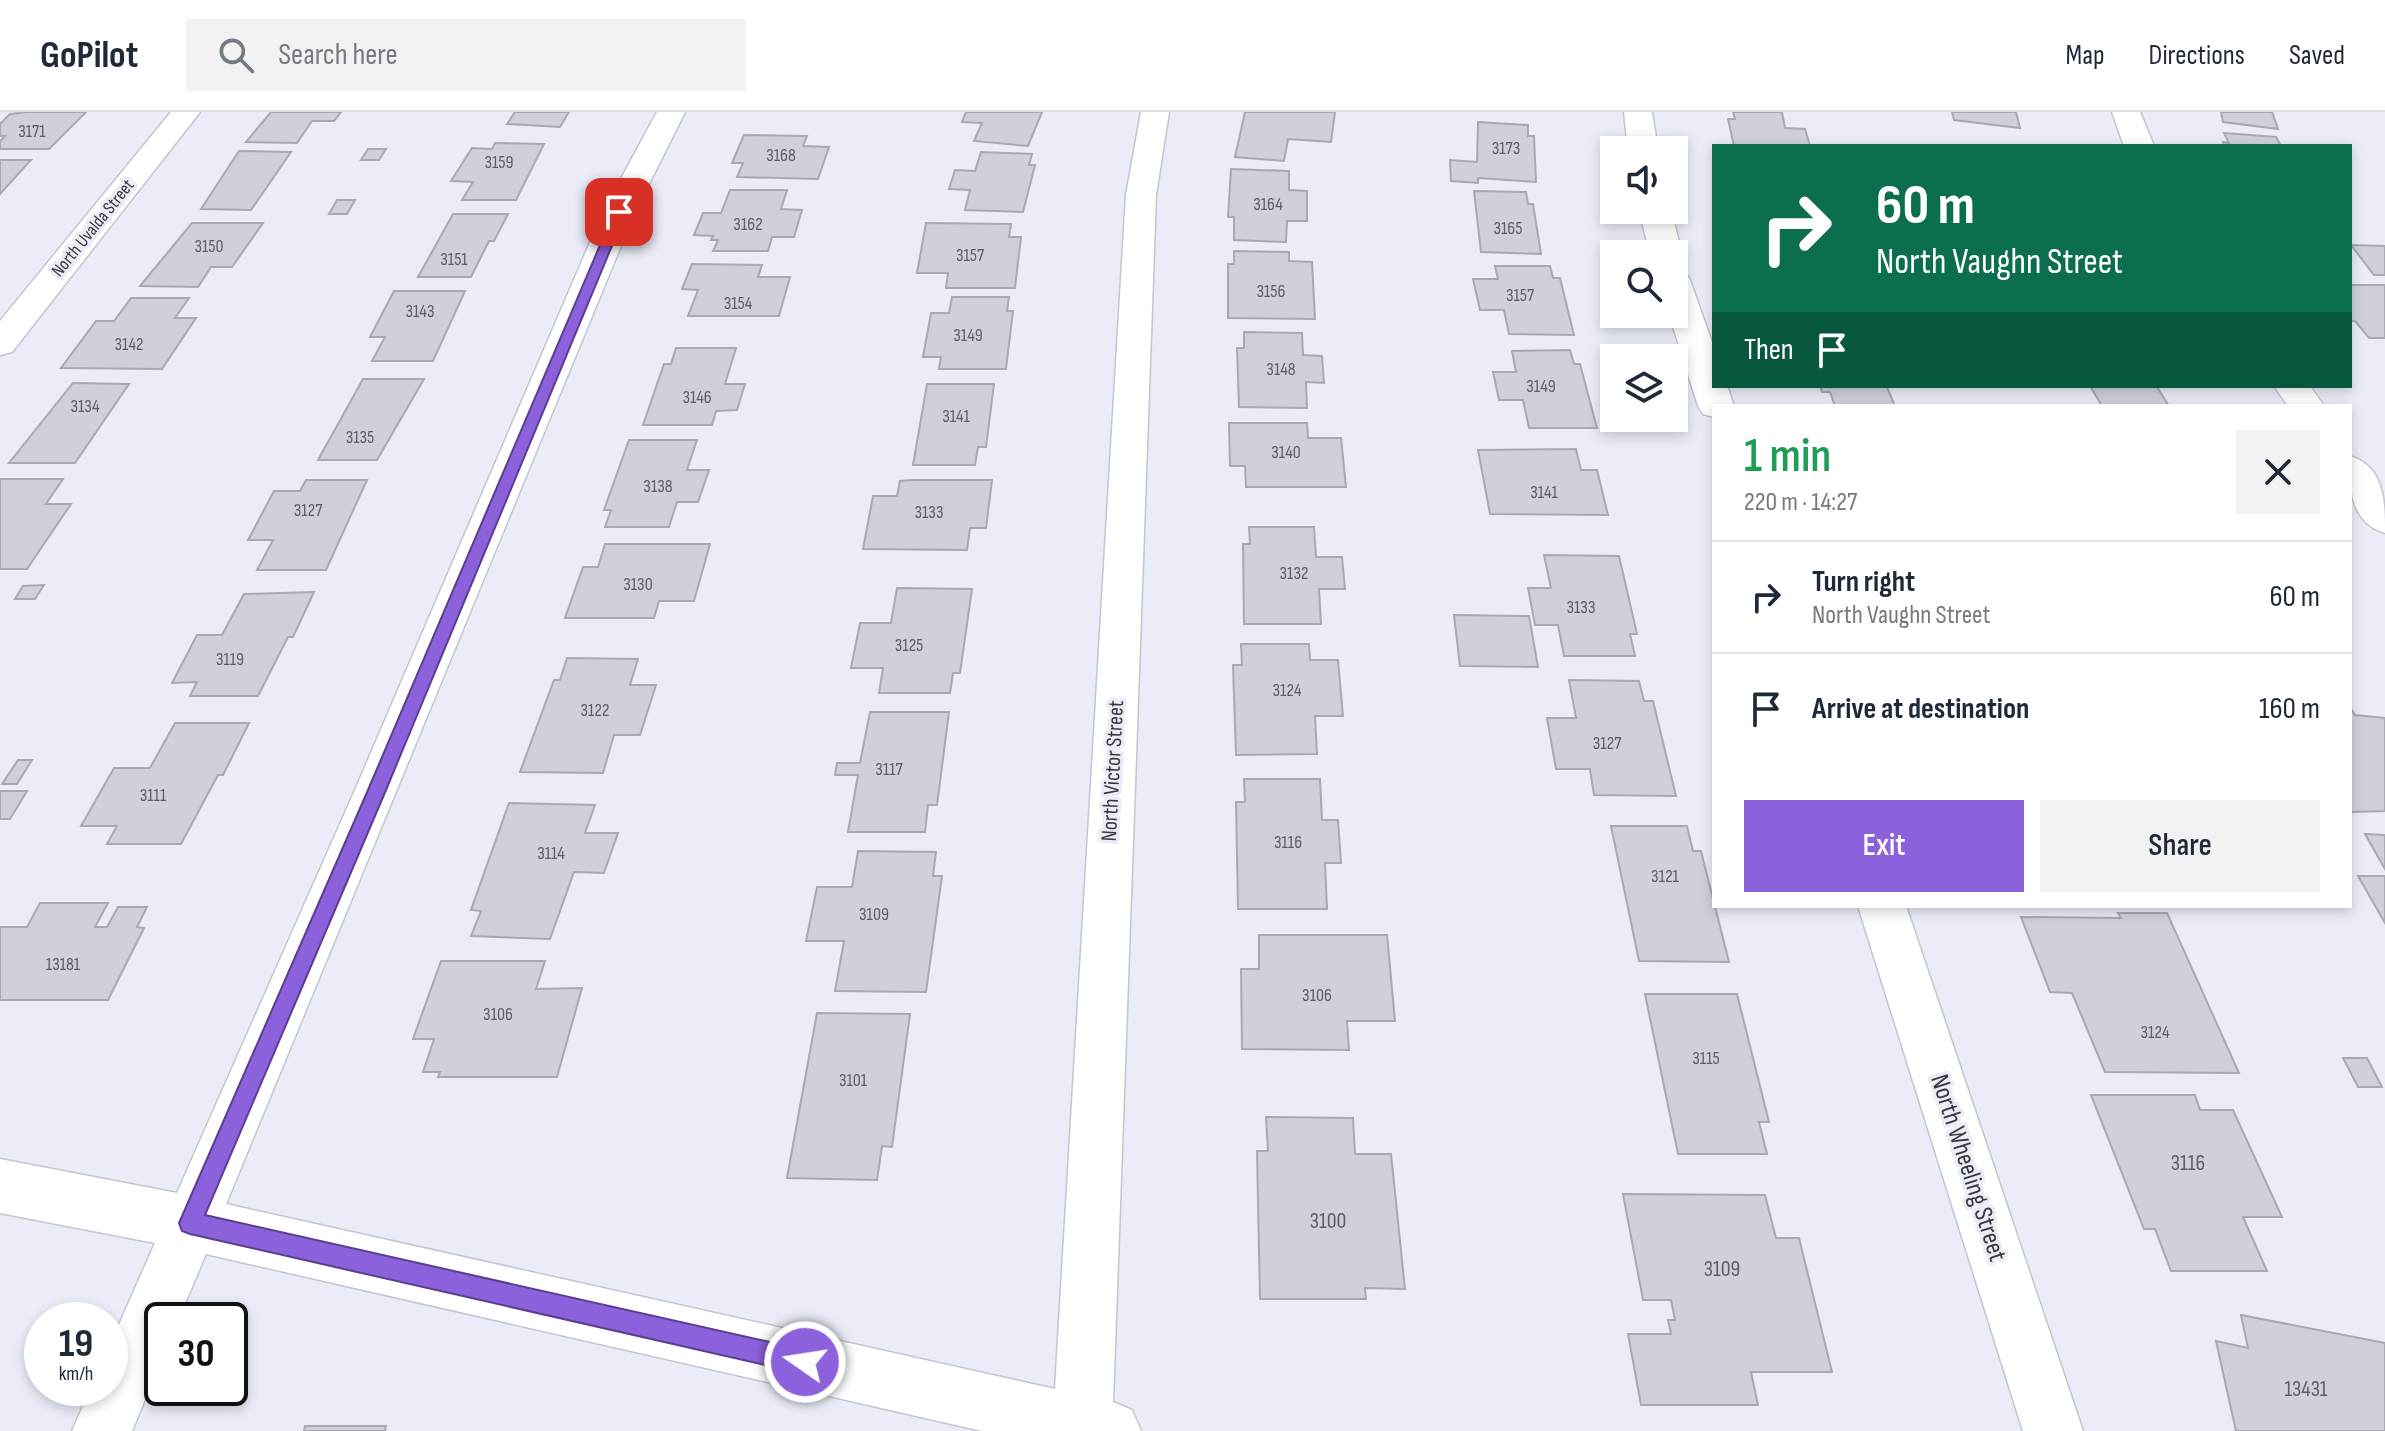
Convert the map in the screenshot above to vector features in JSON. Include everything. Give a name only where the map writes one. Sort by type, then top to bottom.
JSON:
[{"type":"street","name":"North Uvalda Street","points":[[0,344],[186,112]]},
{"type":"street","points":[[102,1431],[383,775],[619,212],[671,112]]},
{"type":"street","name":"North Victor Street","points":[[1092,1429],[1141,195],[1155,112]]},
{"type":"street","points":[[1638,112],[1641,136]]},
{"type":"street","points":[[2126,112],[2138,144]]},
{"type":"street","points":[[1688,322],[1715,404]]},
{"type":"street","points":[[2352,472],[2385,519]]},
{"type":"street","name":"North Wheeling Street","points":[[1883,908],[2053,1431]]},
{"type":"street","points":[[0,1186],[190,1223],[1092,1429]]},
{"type":"building","points":[[86,112],[49,149],[0,149],[0,141],[5,136],[0,136],[0,124],[10,114]]},
{"type":"building","points":[[271,112],[341,112],[334,121],[312,121],[297,143],[246,142]]},
{"type":"building","points":[[515,112],[569,112],[560,127],[507,124]]},
{"type":"building","points":[[966,112],[1042,112],[1028,146],[974,141],[982,123],[962,122]]},
{"type":"building","points":[[1245,112],[1335,112],[1331,142],[1288,139],[1284,161],[1235,157]]},
{"type":"building","points":[[1733,112],[1782,112],[1785,128],[1805,129],[1809,144],[1734,144],[1728,119],[1735,119]]},
{"type":"building","points":[[1952,112],[2016,112],[2020,128],[1954,120]]},
{"type":"building","points":[[2221,112],[2272,112],[2278,129],[2223,122]]},
{"type":"building","points":[[1478,122],[1528,125],[1528,136],[1534,136],[1536,182],[1478,178],[1478,183],[1451,181],[1450,160],[1477,162]]},
{"type":"building","points":[[2224,133],[2276,137],[2280,144],[2224,144],[2223,142],[2229,143]]},
{"type":"building","points":[[744,135],[807,136],[803,146],[829,147],[818,179],[737,177],[743,163],[732,163]]},
{"type":"building","points":[[495,143],[544,144],[516,200],[462,200],[473,182],[451,181],[472,148],[492,149]]},
{"type":"building","points":[[368,149],[386,149],[379,160],[361,160]]},
{"type":"building","points":[[239,151],[291,152],[251,210],[201,209]]},
{"type":"building","points":[[981,152],[1032,154],[1029,165],[1035,165],[1023,212],[965,210],[970,190],[949,189],[955,170],[975,171]]},
{"type":"building","points":[[0,160],[31,160],[0,194]]},
{"type":"building","points":[[1231,169],[1289,171],[1289,190],[1307,191],[1307,221],[1287,221],[1286,242],[1234,240],[1234,217],[1228,217]]},
{"type":"building","points":[[730,190],[787,190],[781,209],[802,210],[794,237],[772,237],[768,251],[713,251],[718,240],[711,240],[713,236],[694,235],[703,213],[721,213]]},
{"type":"building","points":[[1474,191],[1526,192],[1528,204],[1533,204],[1541,254],[1481,252]]},
{"type":"building","points":[[337,200],[355,200],[347,214],[329,214]]},
{"type":"building","points":[[453,214],[508,214],[494,241],[489,241],[471,277],[418,277]]},
{"type":"building","points":[[192,223],[263,223],[232,267],[211,267],[198,287],[140,286]]},
{"type":"building","points":[[926,223],[1011,224],[1009,237],[1021,237],[1015,288],[946,288],[948,273],[917,273]]},
{"type":"building","points":[[2352,245],[2385,246],[2385,275],[2374,275]]},
{"type":"building","points":[[1234,251],[1289,252],[1289,261],[1312,262],[1315,319],[1228,318],[1228,264],[1234,264]]},
{"type":"building","points":[[692,264],[762,265],[758,277],[790,277],[779,316],[688,316],[698,290],[682,289]]},
{"type":"building","points":[[1495,266],[1550,266],[1553,278],[1560,278],[1574,335],[1509,334],[1504,310],[1480,310],[1473,279],[1498,279]]},
{"type":"building","points":[[2352,285],[2385,285],[2385,338],[2369,338],[2352,321]]},
{"type":"building","points":[[394,291],[465,291],[433,361],[372,361],[385,337],[370,337]]},
{"type":"building","points":[[952,297],[1009,297],[1007,311],[1013,311],[1006,369],[939,369],[941,357],[923,357],[931,313],[949,313]]},
{"type":"building","points":[[131,298],[189,298],[175,318],[196,318],[162,369],[61,368],[96,321],[114,321]]},
{"type":"building","points":[[1244,332],[1302,333],[1303,355],[1322,356],[1324,383],[1306,382],[1307,408],[1239,407],[1237,348],[1244,348]]},
{"type":"building","points":[[676,348],[736,348],[725,384],[745,384],[737,410],[716,411],[712,425],[643,425],[664,364],[671,364]]},
{"type":"building","points":[[1570,350],[1574,364],[1580,364],[1597,428],[1529,428],[1523,400],[1499,400],[1493,372],[1516,372],[1512,351]]},
{"type":"building","points":[[363,379],[424,379],[377,460],[318,460]]},
{"type":"building","points":[[73,383],[129,384],[75,463],[9,463]]},
{"type":"building","points":[[927,384],[994,384],[986,447],[978,447],[975,465],[913,465]]},
{"type":"building","points":[[1821,388],[1887,388],[1894,404],[1834,404],[1830,392],[1822,392]]},
{"type":"building","points":[[2091,388],[2158,388],[2168,404],[2101,404]]},
{"type":"building","points":[[1229,423],[1307,423],[1308,438],[1341,438],[1346,487],[1246,487],[1245,466],[1230,466]]},
{"type":"building","points":[[629,440],[697,440],[687,470],[709,470],[698,502],[677,502],[669,527],[605,527],[611,510],[604,510]]},
{"type":"building","points":[[1576,449],[1581,470],[1597,470],[1608,515],[1490,514],[1478,450]]},
{"type":"building","points":[[0,479],[63,479],[46,504],[71,504],[27,569],[0,569]]},
{"type":"building","points":[[306,480],[367,480],[326,570],[257,570],[273,540],[248,540],[274,491],[300,491]]},
{"type":"building","points":[[992,480],[986,528],[970,528],[967,550],[863,549],[873,496],[897,496],[900,481]]},
{"type":"building","points":[[1249,527],[1314,527],[1316,557],[1342,557],[1345,589],[1319,589],[1321,624],[1244,624],[1243,544],[1250,544]]},
{"type":"building","points":[[605,544],[710,544],[694,601],[659,601],[654,618],[565,618],[583,567],[598,567]]},
{"type":"building","points":[[1544,555],[1619,556],[1637,634],[1630,634],[1635,656],[1564,656],[1558,625],[1535,625],[1528,588],[1551,588]]},
{"type":"building","points":[[44,585],[35,599],[15,599],[23,586]]},
{"type":"building","points":[[897,588],[972,589],[960,673],[953,673],[950,693],[879,693],[883,668],[851,668],[860,623],[891,623]]},
{"type":"building","points":[[314,592],[293,637],[288,637],[258,696],[190,696],[197,682],[172,683],[197,635],[222,635],[244,594]]},
{"type":"building","points":[[1454,615],[1529,616],[1538,667],[1460,666]]},
{"type":"building","points":[[1241,644],[1309,644],[1310,660],[1338,660],[1343,716],[1315,716],[1317,754],[1236,755],[1233,665],[1242,665]]},
{"type":"building","points":[[567,658],[638,659],[630,685],[656,685],[640,735],[614,735],[603,773],[520,772],[554,680],[560,680]]},
{"type":"building","points":[[1569,680],[1639,681],[1644,701],[1653,701],[1676,796],[1594,795],[1590,769],[1556,769],[1547,718],[1576,718]]},
{"type":"building","points":[[2352,710],[2355,715],[2385,718],[2385,811],[2352,812]]},
{"type":"building","points":[[870,712],[949,712],[937,805],[928,805],[925,832],[848,832],[858,775],[835,775],[837,763],[860,763]]},
{"type":"building","points":[[175,723],[249,723],[223,775],[218,775],[181,844],[107,844],[117,826],[81,826],[114,768],[150,768]]},
{"type":"building","points":[[18,760],[32,760],[17,784],[2,784]]},
{"type":"building","points":[[1244,779],[1320,779],[1322,820],[1338,820],[1341,863],[1325,863],[1327,909],[1238,909],[1236,802],[1245,802]]},
{"type":"building","points":[[0,791],[27,791],[10,819],[0,819]]},
{"type":"building","points":[[509,803],[595,805],[585,833],[618,833],[604,873],[574,872],[550,939],[471,936],[481,911],[471,910]]},
{"type":"building","points":[[1611,826],[1687,826],[1693,851],[1701,851],[1712,895],[1712,908],[1715,908],[1729,962],[1639,961]]},
{"type":"building","points":[[2365,834],[2385,835],[2385,869]]},
{"type":"building","points":[[858,851],[936,852],[933,876],[942,876],[926,992],[835,991],[844,941],[806,941],[817,887],[852,887]]},
{"type":"building","points":[[2358,876],[2385,876],[2385,923]]},
{"type":"building","points":[[40,903],[108,903],[95,927],[107,927],[118,907],[147,907],[137,927],[144,928],[108,1000],[0,1000],[0,927],[27,927]]},
{"type":"building","points":[[2118,913],[2167,913],[2239,1073],[2105,1072],[2072,993],[2050,992],[2021,917],[2121,918]]},
{"type":"building","points":[[1259,935],[1387,935],[1395,1021],[1347,1021],[1349,1050],[1242,1049],[1241,969],[1259,969]]},
{"type":"building","points":[[441,961],[545,961],[536,989],[582,988],[557,1077],[438,1077],[440,1072],[423,1072],[434,1039],[413,1039]]},
{"type":"building","points":[[1645,994],[1737,994],[1769,1122],[1759,1122],[1767,1154],[1678,1154]]},
{"type":"building","points":[[817,1013],[910,1014],[892,1147],[882,1146],[877,1180],[787,1178]]},
{"type":"building","points":[[2343,1058],[2367,1058],[2382,1087],[2358,1087]]},
{"type":"building","points":[[2091,1095],[2195,1095],[2200,1110],[2233,1110],[2282,1217],[2243,1217],[2267,1271],[2171,1271],[2155,1229],[2144,1229]]},
{"type":"building","points":[[1266,1117],[1353,1118],[1355,1154],[1391,1154],[1405,1289],[1365,1288],[1366,1299],[1260,1299],[1257,1151],[1268,1151]]},
{"type":"building","points":[[1623,1194],[1765,1195],[1776,1238],[1799,1238],[1832,1372],[1751,1372],[1758,1405],[1641,1405],[1628,1334],[1671,1334],[1668,1320],[1675,1320],[1671,1300],[1643,1300]]},
{"type":"building","points":[[2241,1315],[2385,1343],[2385,1431],[2236,1431],[2216,1341],[2248,1348]]},
{"type":"building","points":[[305,1426],[386,1426],[385,1431],[304,1431]]},
{"type":"route","points":[[619,212],[377,790],[190,1223],[805,1362]]}]
